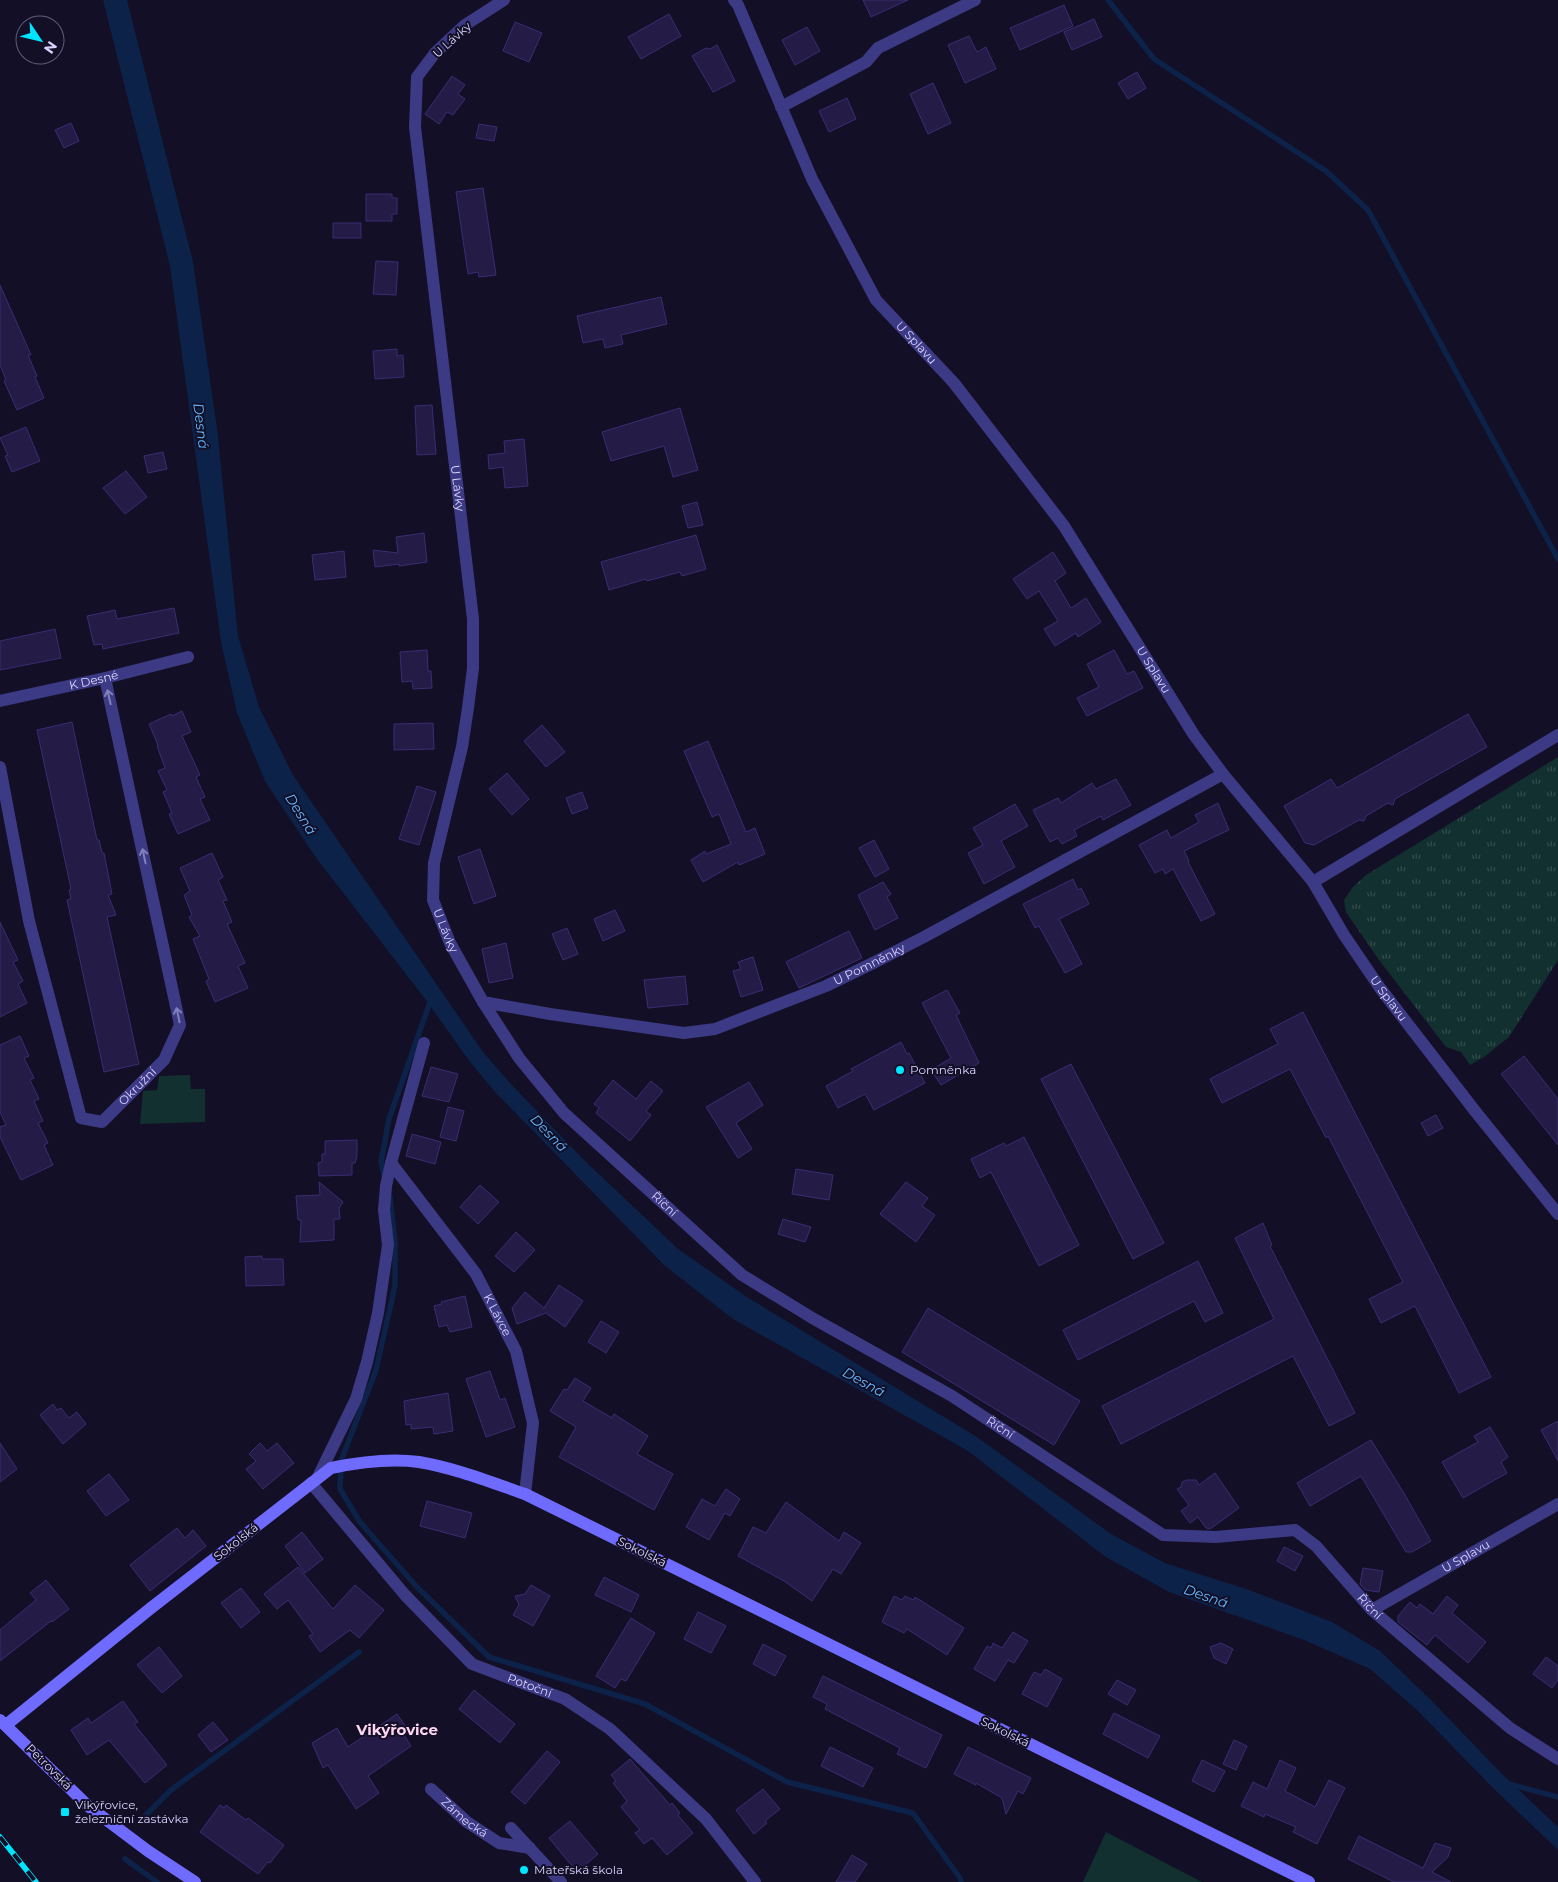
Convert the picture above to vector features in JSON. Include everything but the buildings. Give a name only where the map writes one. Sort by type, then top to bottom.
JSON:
[{"type":"street","name":"U Lávky","points":[[484,1002],[450,943],[433,900],[434,864],[462,747],[468,708],[473,668],[472,619],[415,127],[417,77],[435,53],[465,25],[504,0]]},
{"type":"street","name":"U Splavu","points":[[734,0],[738,5],[812,179],[876,300],[954,383],[1064,526],[1194,735],[1223,774],[1312,882],[1344,935],[1380,988],[1558,1214]]},
{"type":"street","points":[[781,107],[866,62],[878,48],[975,0]]},
{"type":"street","name":"K Desné","points":[[0,701],[105,678],[188,656]]},
{"type":"street","name":"Okružní","points":[[0,767],[29,921],[81,1118],[102,1122],[164,1060],[180,1025],[105,678]]},
{"type":"street","points":[[1312,882],[1558,735]]},
{"type":"street","name":"U Pomněnky","points":[[484,1002],[550,1014],[684,1032],[715,1028],[826,986],[849,975],[924,937],[1223,774]]},
{"type":"street","name":"Říční","points":[[484,1002],[519,1058],[564,1113],[742,1275],[814,1319],[952,1396],[1163,1535],[1216,1537],[1295,1530],[1316,1546],[1372,1610],[1510,1728],[1558,1759]]},
{"type":"street","points":[[314,1480],[356,1399],[371,1344],[378,1313],[388,1245],[384,1210],[386,1186],[424,1043]]},
{"type":"street","name":"K Lávce","points":[[390,1166],[476,1274],[516,1351],[533,1423],[525,1494]]},
{"type":"street","name":"Sokolská","points":[[3,1723],[331,1468],[361,1462],[400,1460],[419,1462],[472,1476],[525,1494],[1309,1882]]},
{"type":"street","name":"Potoční","points":[[314,1480],[405,1595],[472,1664],[565,1699],[610,1729],[706,1819],[755,1882]]},
{"type":"street","name":"U Splavu","points":[[1372,1610],[1558,1504]]},
{"type":"street","name":"Petrovská","points":[[3,1723],[88,1806],[148,1851],[195,1882]]},
{"type":"street","name":"Zámecká","points":[[431,1789],[467,1822],[499,1843],[530,1848]]},
{"type":"street","points":[[511,1828],[561,1882]]},
{"type":"green space","points":[[1558,757],[1558,960],[1509,1037],[1484,1057],[1470,1065],[1461,1052],[1446,1047],[1379,960],[1346,912],[1344,900],[1353,887],[1366,875]]},
{"type":"green space","points":[[190,1075],[191,1089],[205,1089],[205,1122],[140,1124],[143,1091],[157,1090],[159,1076]]},
{"type":"green space","points":[[1106,1832],[1202,1882],[1083,1882]]},
{"type":"water","name":"Desná","points":[[103,0],[127,0],[193,262],[218,436],[238,636],[259,707],[293,775],[483,1052],[583,1159],[678,1249],[747,1297],[977,1437],[1111,1534],[1165,1563],[1249,1590],[1332,1622],[1380,1651],[1430,1699],[1503,1775],[1558,1827],[1558,1850],[1492,1787],[1418,1711],[1370,1669],[1304,1640],[1169,1592],[1106,1557],[968,1451],[733,1319],[664,1265],[496,1093],[470,1062],[426,1000],[317,859],[265,781],[237,713],[221,642],[170,266]]},
{"type":"waterway","points":[[1108,0],[1154,59],[1326,171],[1368,210],[1558,559]]},
{"type":"waterway","points":[[385,1179],[381,1162],[389,1119],[431,999]]},
{"type":"waterway","points":[[390,1197],[395,1243],[395,1286],[376,1370],[341,1461],[340,1489],[360,1522],[416,1586],[489,1657],[645,1704],[787,1782],[913,1813],[961,1882]]},
{"type":"waterway","points":[[140,1821],[171,1790],[359,1652]]},
{"type":"waterway","points":[[1509,1784],[1558,1797]]},
{"type":"waterway","points":[[125,1859],[157,1882]]},
{"type":"railway","points":[[0,1837],[36,1882]]},
{"type":"place","name":"Pomněnka","points":[[900,1070]]},
{"type":"place","name":"Vikýřovice, železniční zastávka","points":[[65,1812]]},
{"type":"place","name":"Mateřská škola","points":[[524,1870]]},
{"type":"district","name":"Vikýřovice","points":[[397,1730]]}]
